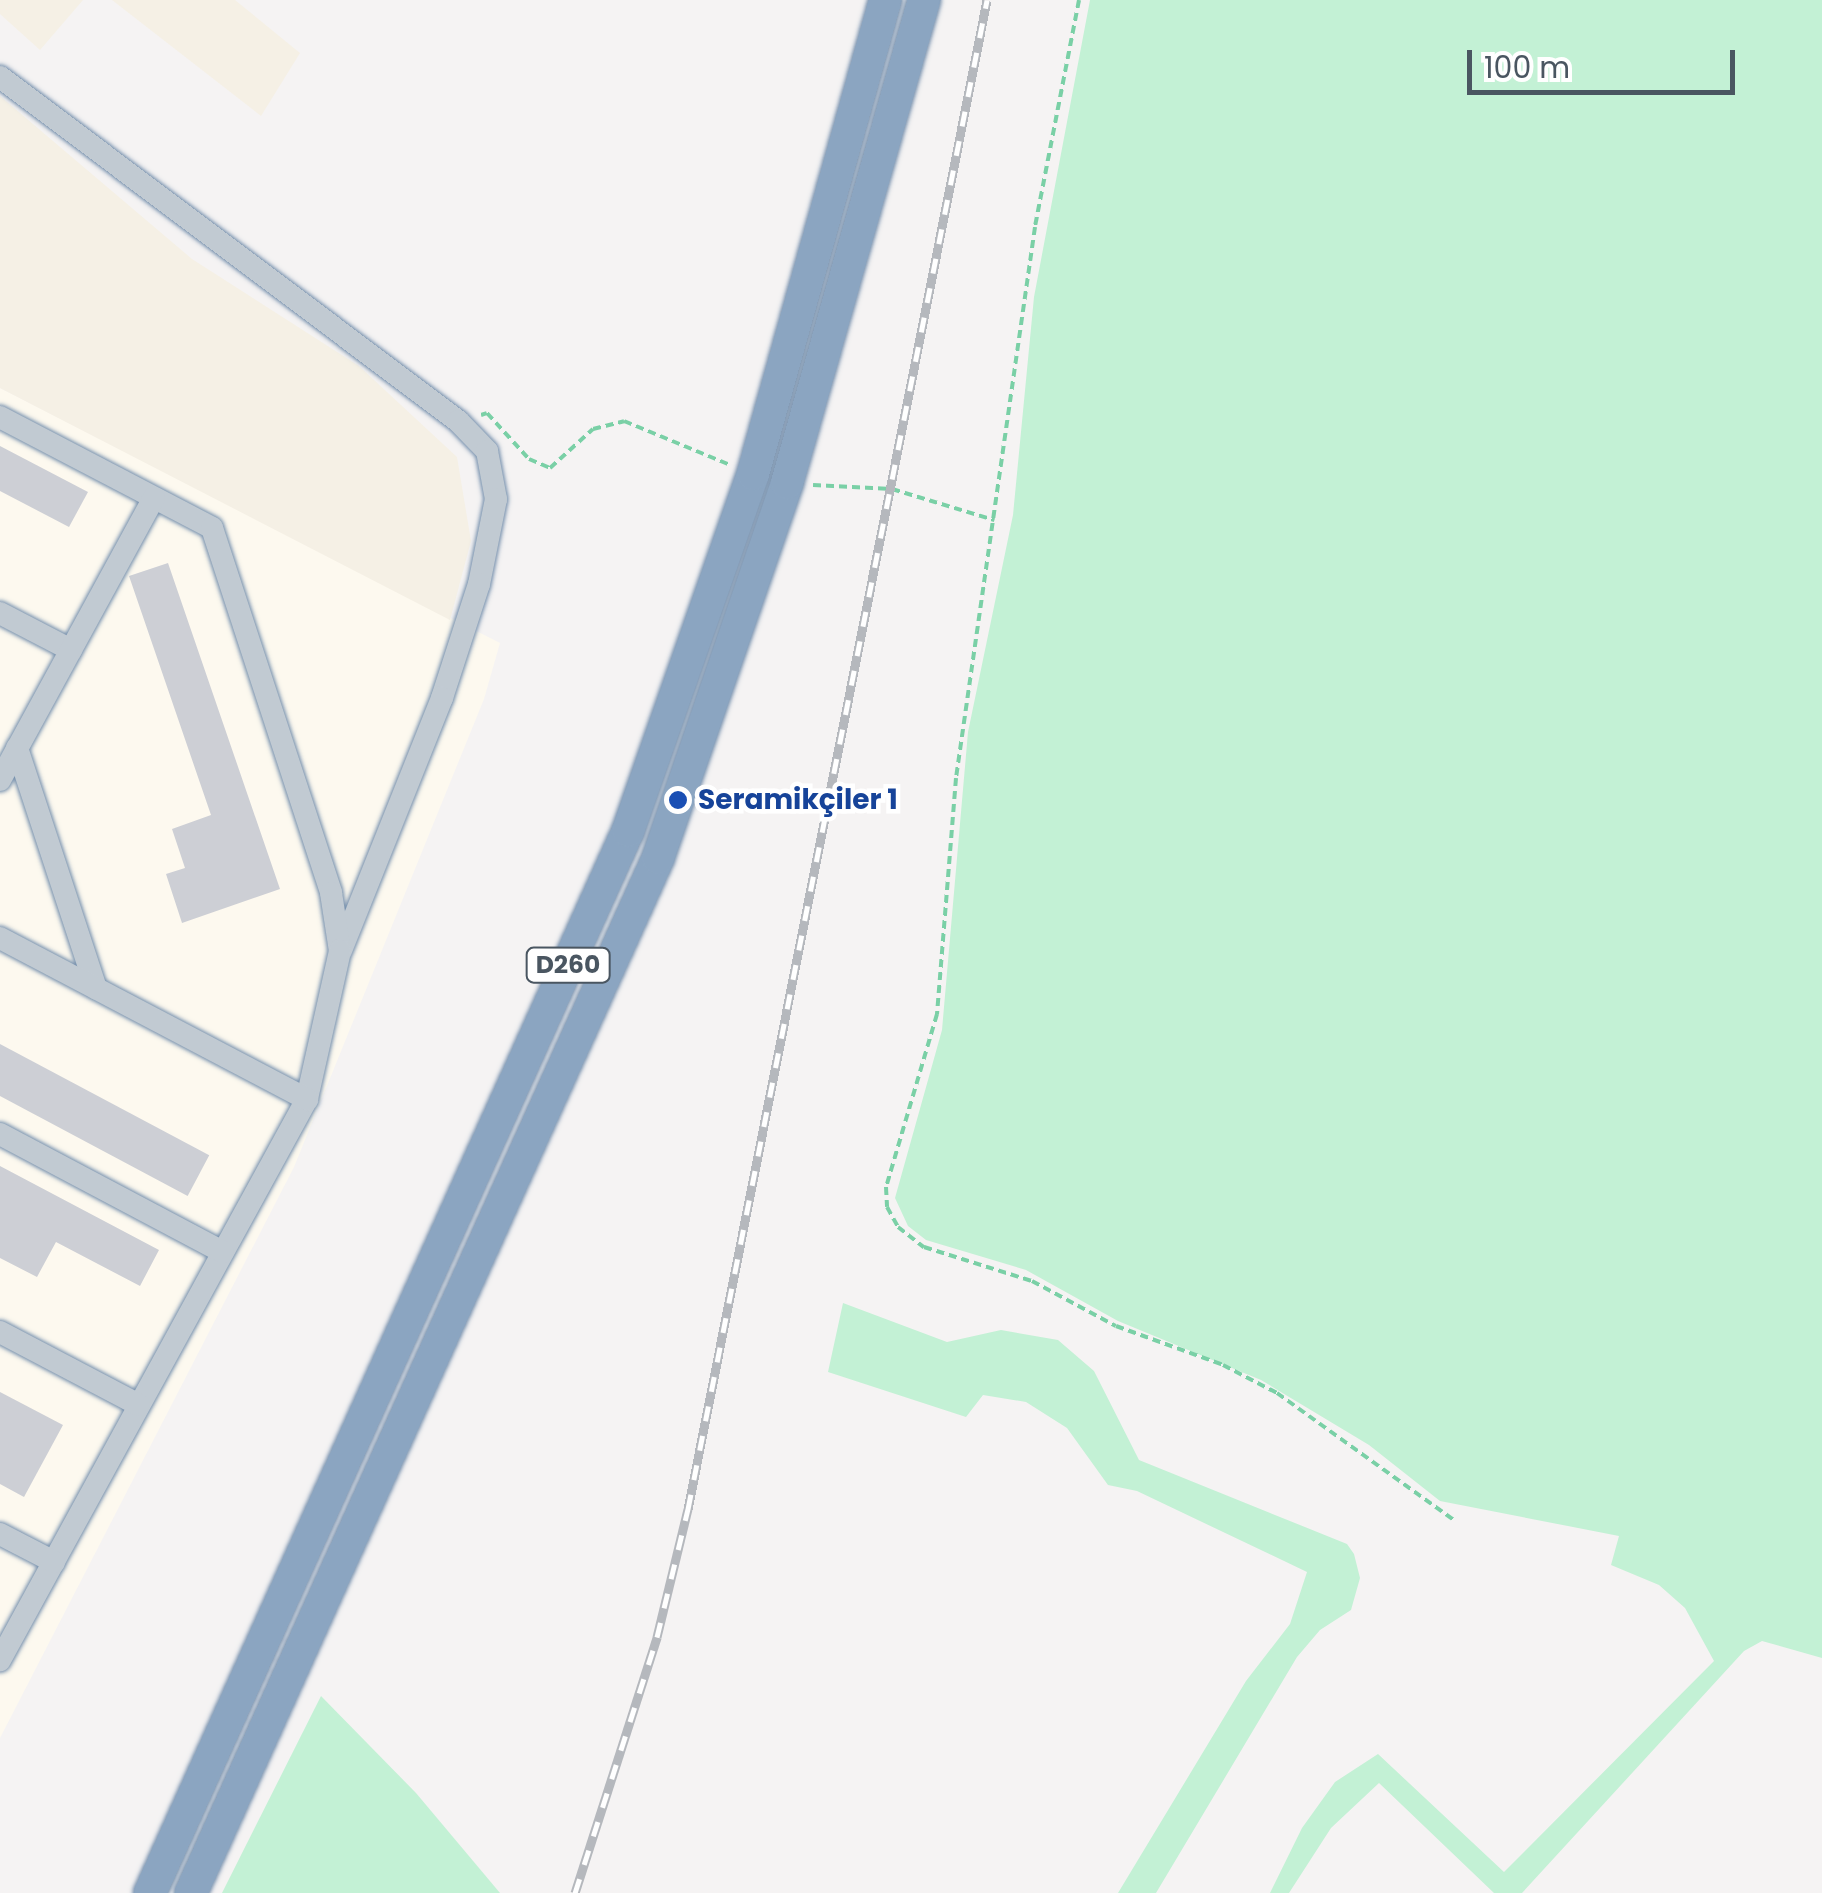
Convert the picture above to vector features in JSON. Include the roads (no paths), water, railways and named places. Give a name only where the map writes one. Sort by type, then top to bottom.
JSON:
[{"type":"highway","name":"D260","points":[[150,1893],[628,831],[753,474],[885,0]]},
{"type":"highway","name":"D260","points":[[191,1893],[658,858],[787,483],[924,0]]},
{"type":"street","points":[[0,77],[458,422],[487,451],[496,499],[478,584],[442,698],[340,951],[307,1099],[0,1660]]},
{"type":"street","points":[[0,417],[212,528],[331,893],[340,951]]},
{"type":"street","points":[[0,780],[154,498]]},
{"type":"street","points":[[0,612],[72,650]]},
{"type":"street","points":[[17,748],[96,988]]},
{"type":"street","points":[[0,938],[307,1099]]},
{"type":"street","points":[[0,1134],[224,1252]]},
{"type":"street","points":[[0,1332],[140,1405]]},
{"type":"street","points":[[0,1534],[54,1562]]},
{"type":"railway","points":[[575,1893],[657,1637],[688,1509],[987,0]]},
{"type":"place","name":"Seramikçiler 1","points":[[678,800]]}]
